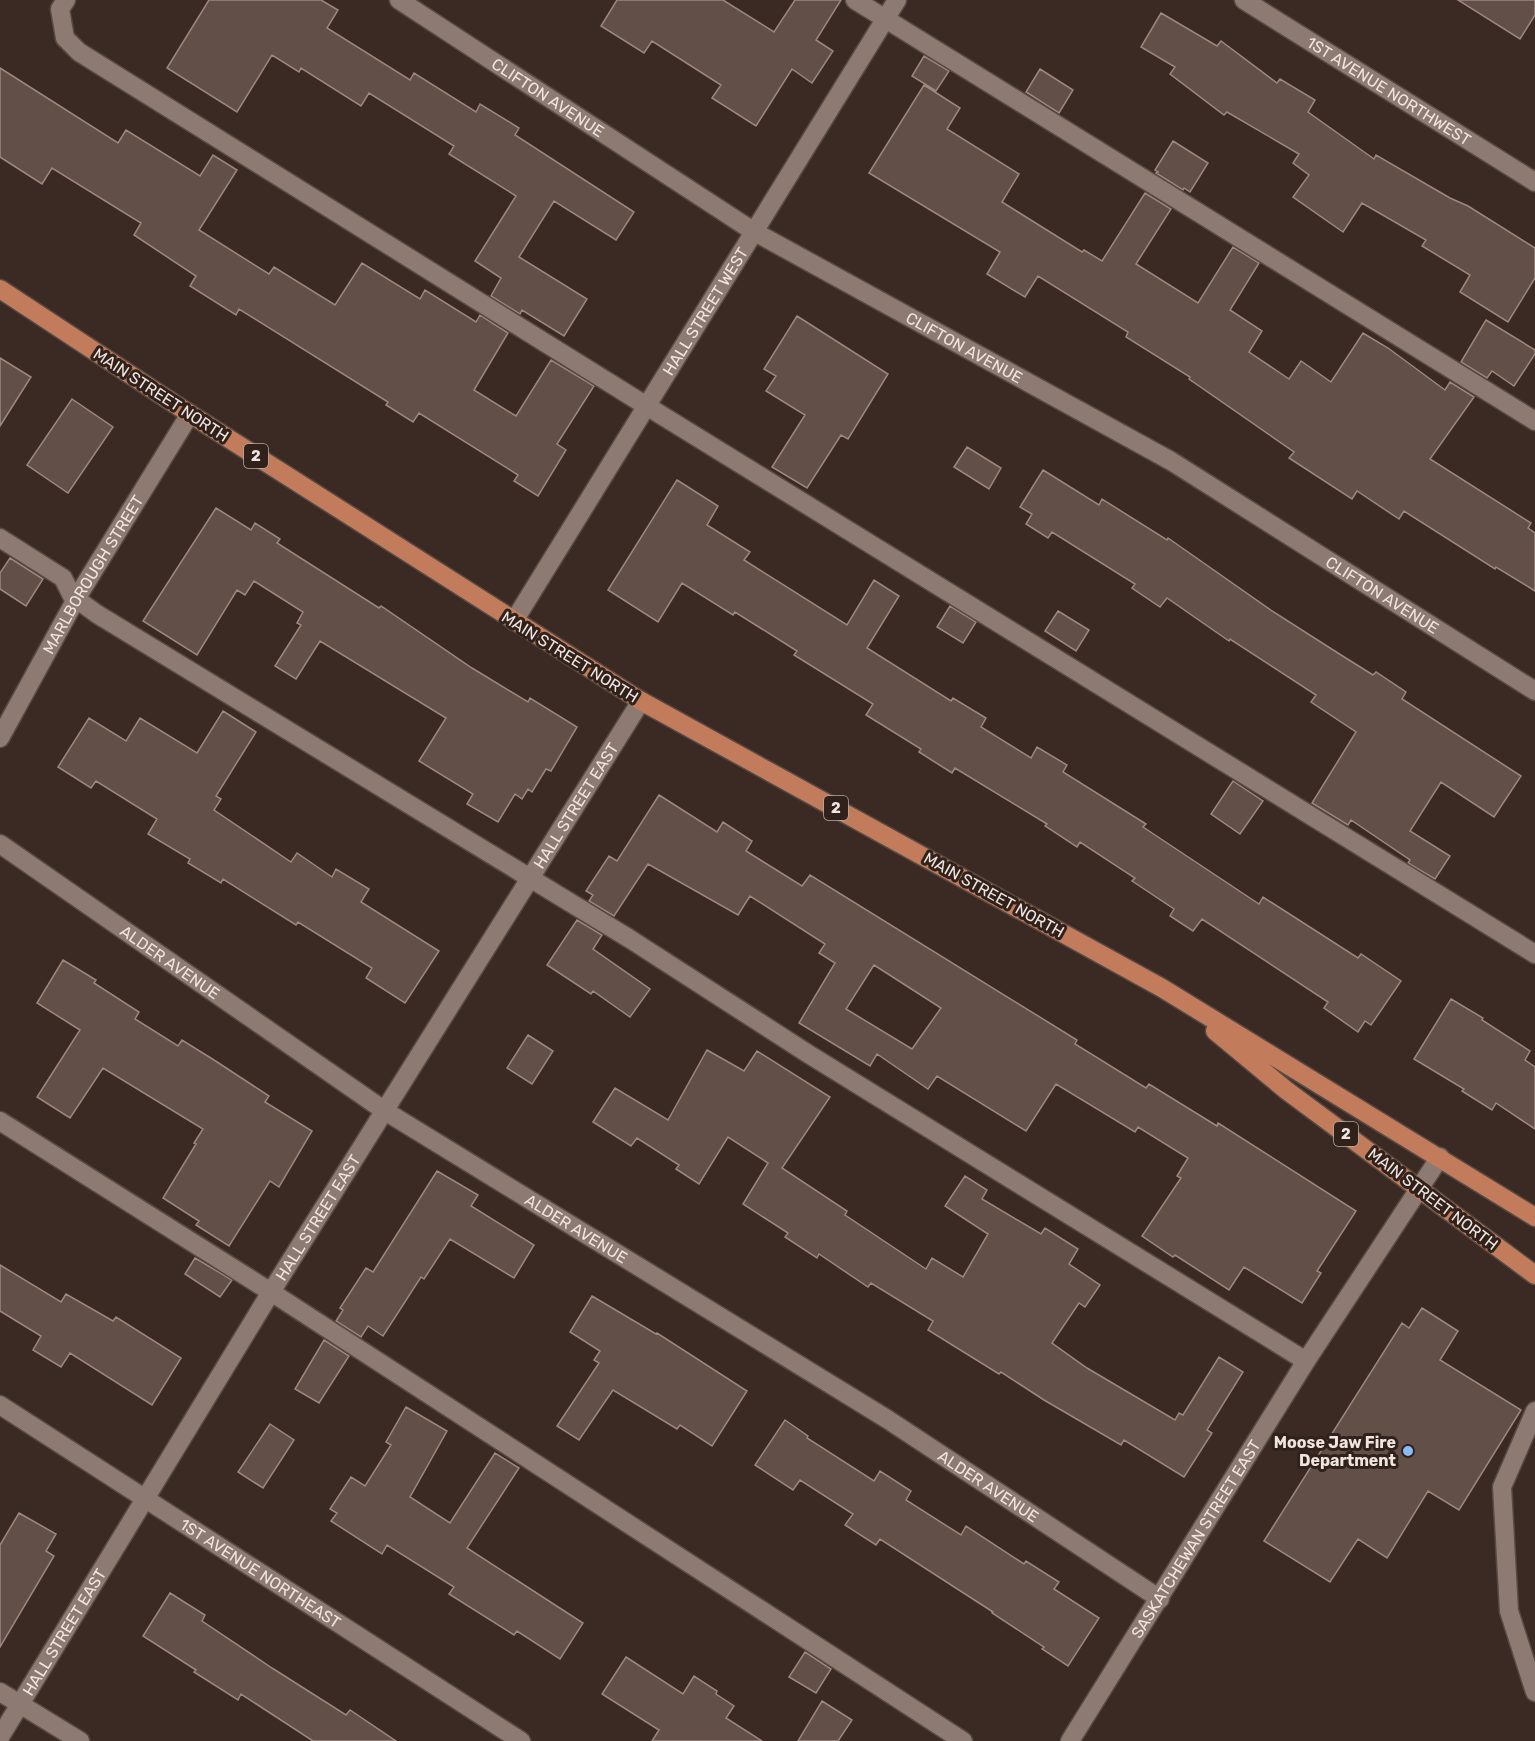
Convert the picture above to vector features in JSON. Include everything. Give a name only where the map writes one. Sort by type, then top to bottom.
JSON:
[{"type":"main road","name":"MAIN STREET NORTH","points":[[0,290],[190,414],[641,701],[1162,987],[1535,1217]]},
{"type":"main road","name":"MAIN STREET NORTH","points":[[1162,987],[1286,1089],[1535,1275]]},
{"type":"street","points":[[66,0],[60,9],[65,38],[79,52],[645,405],[1535,954]]},
{"type":"street","name":"CLIFTON AVENUE","points":[[399,0],[753,231],[1171,461],[1535,691]]},
{"type":"street","points":[[855,0],[1535,421]]},
{"type":"street","name":"HALL STREET WEST","points":[[514,621],[645,405],[897,0]]},
{"type":"street","name":"1ST AVENUE NORTHWEST","points":[[1244,0],[1535,182]]},
{"type":"street","name":"MARLBOROUGH STREET","points":[[0,738],[76,599],[190,414]]},
{"type":"street","points":[[0,538],[63,578],[72,596],[76,599],[630,939],[820,1062],[1306,1361]]},
{"type":"street","name":"HALL STREET EAST","points":[[0,1737],[271,1292],[641,701]]},
{"type":"street","name":"ALDER AVENUE","points":[[0,844],[385,1111],[887,1419],[1160,1599]]},
{"type":"street","points":[[0,1121],[271,1292],[963,1741]]},
{"type":"street","name":"SASKATCHEWAN STREET EAST","points":[[1070,1741],[1306,1361],[1440,1157]]},
{"type":"street","name":"1ST AVENUE NORTHEAST","points":[[0,1405],[521,1741]]},
{"type":"street","points":[[1535,1411],[1502,1487],[1509,1611],[1535,1692]]},
{"type":"street","points":[[0,1692],[80,1741]]},
{"type":"building","points":[[209,0],[321,0],[338,10],[327,28],[410,80],[414,73],[476,112],[480,104],[519,128],[515,135],[634,212],[616,240],[554,201],[519,257],[587,299],[564,336],[522,310],[520,314],[491,296],[501,278],[475,261],[516,196],[449,154],[454,146],[369,93],[361,106],[301,68],[299,72],[272,55],[237,112],[167,68]]},
{"type":"building","points":[[617,0],[723,0],[774,32],[795,0],[841,0],[816,40],[833,51],[812,83],[792,69],[756,126],[712,98],[721,85],[652,41],[644,53],[601,26]]},
{"type":"building","points":[[1458,0],[1535,0],[1535,15],[1520,39]]},
{"type":"building","points":[[1161,13],[1217,46],[1221,41],[1277,83],[1280,79],[1315,100],[1308,112],[1374,159],[1376,155],[1468,206],[1535,248],[1535,278],[1508,322],[1460,292],[1470,275],[1422,246],[1426,240],[1362,203],[1343,232],[1293,197],[1309,175],[1293,163],[1299,154],[1227,112],[1224,115],[1170,74],[1175,67],[1141,47]]},
{"type":"building","points":[[924,56],[949,71],[936,91],[912,76]]},
{"type":"building","points":[[0,68],[118,143],[126,130],[200,176],[213,155],[237,170],[199,230],[269,274],[274,267],[335,305],[362,263],[420,299],[425,290],[476,322],[480,315],[508,333],[474,390],[516,416],[551,360],[594,386],[557,444],[566,450],[538,496],[514,481],[518,475],[419,413],[413,422],[386,405],[388,402],[239,309],[236,315],[190,286],[196,276],[134,235],[141,223],[52,168],[42,184],[0,157]]},
{"type":"building","points":[[1040,69],[1073,90],[1059,113],[1026,92]]},
{"type":"building","points":[[924,85],[960,108],[947,129],[1019,174],[1002,202],[1082,252],[1084,250],[1102,261],[1145,193],[1171,209],[1136,264],[1198,303],[1233,247],[1259,263],[1230,310],[1262,331],[1249,352],[1289,379],[1301,361],[1331,382],[1363,333],[1388,348],[1445,390],[1450,382],[1474,397],[1430,459],[1531,523],[1528,528],[1535,533],[1535,591],[1496,567],[1495,569],[1404,511],[1399,519],[1357,491],[1352,499],[1289,458],[1294,452],[1189,379],[1190,377],[1126,337],[1128,332],[1038,276],[1025,297],[987,274],[1000,252],[869,173]]},
{"type":"building","points":[[1173,141],[1208,163],[1190,192],[1184,188],[1183,190],[1156,173],[1158,172],[1155,170]]},
{"type":"building","points":[[797,316],[888,374],[848,439],[841,435],[807,488],[772,467],[805,415],[766,391],[776,376],[764,369]]},
{"type":"building","points":[[1486,320],[1535,350],[1535,354],[1514,386],[1492,371],[1487,378],[1461,362]]},
{"type":"building","points":[[0,358],[31,377],[0,426]]},
{"type":"building","points":[[72,399],[113,427],[68,493],[27,465]]},
{"type":"building","points":[[967,447],[1001,468],[989,489],[954,467]]},
{"type":"building","points":[[1043,470],[1099,505],[1102,499],[1167,540],[1168,538],[1272,611],[1373,675],[1376,672],[1406,692],[1402,699],[1521,776],[1494,817],[1441,782],[1410,831],[1450,856],[1435,879],[1408,863],[1410,860],[1351,820],[1348,825],[1312,803],[1356,732],[1311,702],[1316,695],[1230,639],[1229,641],[1167,598],[1160,607],[1132,588],[1135,584],[1052,532],[1048,538],[1026,524],[1032,514],[1020,507]]},
{"type":"building","points":[[677,480],[718,506],[707,525],[750,552],[744,560],[847,625],[874,580],[899,596],[867,648],[951,701],[953,698],[986,718],[981,727],[1031,758],[1037,747],[1067,765],[1063,772],[1146,824],[1143,827],[1259,904],[1263,897],[1358,958],[1361,954],[1401,981],[1371,1025],[1365,1021],[1358,1032],[1324,1008],[1328,1002],[1202,919],[1193,931],[1170,916],[1174,909],[1132,881],[1135,878],[1080,842],[1077,847],[1045,826],[1047,824],[955,768],[952,773],[919,752],[921,749],[866,715],[873,704],[794,655],[797,651],[735,612],[733,615],[682,583],[658,622],[608,590]]},
{"type":"building","points":[[216,508],[251,530],[255,523],[280,539],[277,543],[379,608],[381,606],[472,668],[528,702],[530,698],[577,727],[551,771],[546,769],[532,792],[528,789],[522,799],[515,794],[498,822],[467,804],[473,794],[419,761],[446,718],[320,641],[296,679],[275,666],[301,625],[297,623],[303,612],[254,581],[245,595],[237,590],[197,655],[143,621]]},
{"type":"building","points":[[10,558],[43,579],[26,606],[0,589],[0,573]]},
{"type":"building","points":[[950,606],[976,622],[963,643],[937,627]]},
{"type":"building","points":[[1058,611],[1089,630],[1076,651],[1045,631]]},
{"type":"building","points":[[223,711],[256,732],[216,796],[221,799],[214,810],[291,862],[297,853],[332,877],[336,869],[369,889],[361,902],[439,951],[405,1003],[366,978],[372,968],[298,922],[296,925],[223,879],[221,883],[188,863],[190,859],[148,834],[157,819],[96,781],[91,788],[58,767],[89,718],[126,741],[140,718],[197,753]]},
{"type":"building","points":[[1233,781],[1263,801],[1240,834],[1211,814]]},
{"type":"building","points":[[659,795],[717,832],[723,822],[752,841],[746,851],[802,886],[810,875],[1077,1040],[1075,1044],[1146,1088],[1149,1084],[1217,1126],[1218,1123],[1356,1211],[1317,1271],[1321,1273],[1302,1303],[1244,1267],[1229,1290],[1142,1236],[1181,1178],[1177,1176],[1188,1158],[1138,1127],[1135,1132],[1056,1084],[1026,1131],[937,1076],[928,1089],[877,1054],[870,1066],[799,1023],[835,963],[819,953],[825,944],[750,896],[738,915],[648,864],[614,916],[589,901],[593,895],[586,891],[609,856],[617,861]],"holes":[[[874,965],[941,1008],[912,1049],[846,1009]]]},
{"type":"building","points":[[577,920],[602,935],[593,949],[650,989],[630,1017],[593,991],[591,994],[547,965]]},
{"type":"building","points":[[63,960],[96,980],[94,983],[139,1012],[135,1019],[178,1046],[182,1040],[214,1060],[269,1096],[265,1102],[312,1131],[279,1187],[270,1181],[229,1246],[196,1225],[199,1221],[163,1198],[203,1129],[103,1068],[70,1118],[37,1097],[80,1030],[37,1003]]},
{"type":"building","points":[[1451,999],[1530,1051],[1525,1060],[1535,1067],[1535,1129],[1496,1103],[1492,1110],[1462,1091],[1464,1089],[1414,1059]]},
{"type":"building","points":[[528,1035],[553,1051],[532,1084],[507,1068]]},
{"type":"building","points":[[707,1050],[744,1071],[757,1051],[830,1097],[782,1168],[847,1211],[845,1215],[926,1269],[932,1258],[963,1277],[988,1234],[945,1206],[965,1176],[987,1190],[982,1199],[1041,1234],[1045,1228],[1078,1249],[1069,1264],[1100,1285],[1085,1307],[1079,1303],[1052,1343],[1087,1368],[1175,1420],[1179,1413],[1183,1415],[1219,1357],[1243,1372],[1207,1430],[1212,1433],[1184,1477],[1124,1440],[1121,1445],[1001,1372],[999,1374],[928,1330],[933,1321],[871,1283],[868,1287],[819,1254],[817,1258],[785,1237],[788,1233],[743,1204],[768,1163],[728,1137],[699,1184],[676,1169],[679,1165],[637,1138],[631,1146],[593,1122],[615,1088],[668,1120]]},
{"type":"building","points":[[437,1171],[478,1195],[471,1206],[534,1245],[514,1278],[450,1239],[424,1279],[421,1277],[383,1336],[368,1326],[361,1337],[336,1321],[343,1310],[340,1308],[366,1268],[373,1272]]},
{"type":"building","points":[[195,1258],[232,1280],[220,1297],[185,1274]]},
{"type":"building","points":[[0,1265],[61,1302],[66,1294],[113,1321],[116,1317],[181,1358],[152,1405],[70,1353],[61,1367],[33,1350],[41,1336],[0,1311]]},
{"type":"building","points":[[592,1296],[657,1333],[747,1391],[712,1446],[680,1425],[677,1429],[613,1390],[579,1440],[557,1426],[599,1363],[594,1360],[600,1351],[570,1332]]},
{"type":"building","name":"Moose Jaw Fire Department","points":[[1422,1308],[1458,1331],[1440,1360],[1521,1410],[1459,1510],[1428,1491],[1387,1558],[1358,1539],[1330,1582],[1264,1541],[1402,1323],[1409,1328]]},
{"type":"building","points":[[324,1340],[349,1356],[319,1403],[295,1389]]},
{"type":"building","points":[[406,1407],[447,1431],[410,1497],[450,1523],[495,1453],[519,1468],[467,1548],[583,1623],[560,1659],[517,1631],[514,1635],[449,1594],[454,1587],[387,1545],[382,1554],[331,1521],[337,1513],[330,1509],[351,1477],[365,1486],[391,1445],[386,1442]]},
{"type":"building","points":[[785,1420],[808,1436],[807,1438],[874,1481],[880,1471],[911,1491],[906,1500],[961,1535],[966,1526],[1024,1564],[1026,1561],[1059,1582],[1054,1589],[1099,1618],[1068,1666],[993,1612],[880,1539],[876,1545],[845,1525],[853,1514],[800,1480],[793,1490],[755,1465]]},
{"type":"building","points":[[270,1424],[294,1440],[263,1488],[238,1472]]},
{"type":"building","points":[[19,1513],[56,1534],[46,1551],[54,1556],[0,1647],[0,1545]]},
{"type":"building","points":[[170,1593],[205,1615],[202,1621],[272,1668],[346,1715],[350,1710],[396,1741],[313,1741],[241,1694],[238,1700],[194,1672],[196,1670],[143,1636]]},
{"type":"building","points":[[805,1652],[831,1669],[816,1693],[789,1677]]},
{"type":"building","points":[[626,1657],[683,1694],[694,1676],[734,1706],[726,1718],[762,1741],[652,1741],[659,1730],[602,1694]]},
{"type":"building","points":[[822,1701],[852,1720],[838,1741],[798,1741]]},
{"type":"place","name":"Moose Jaw Fire Department","points":[[1408,1451]]}]
